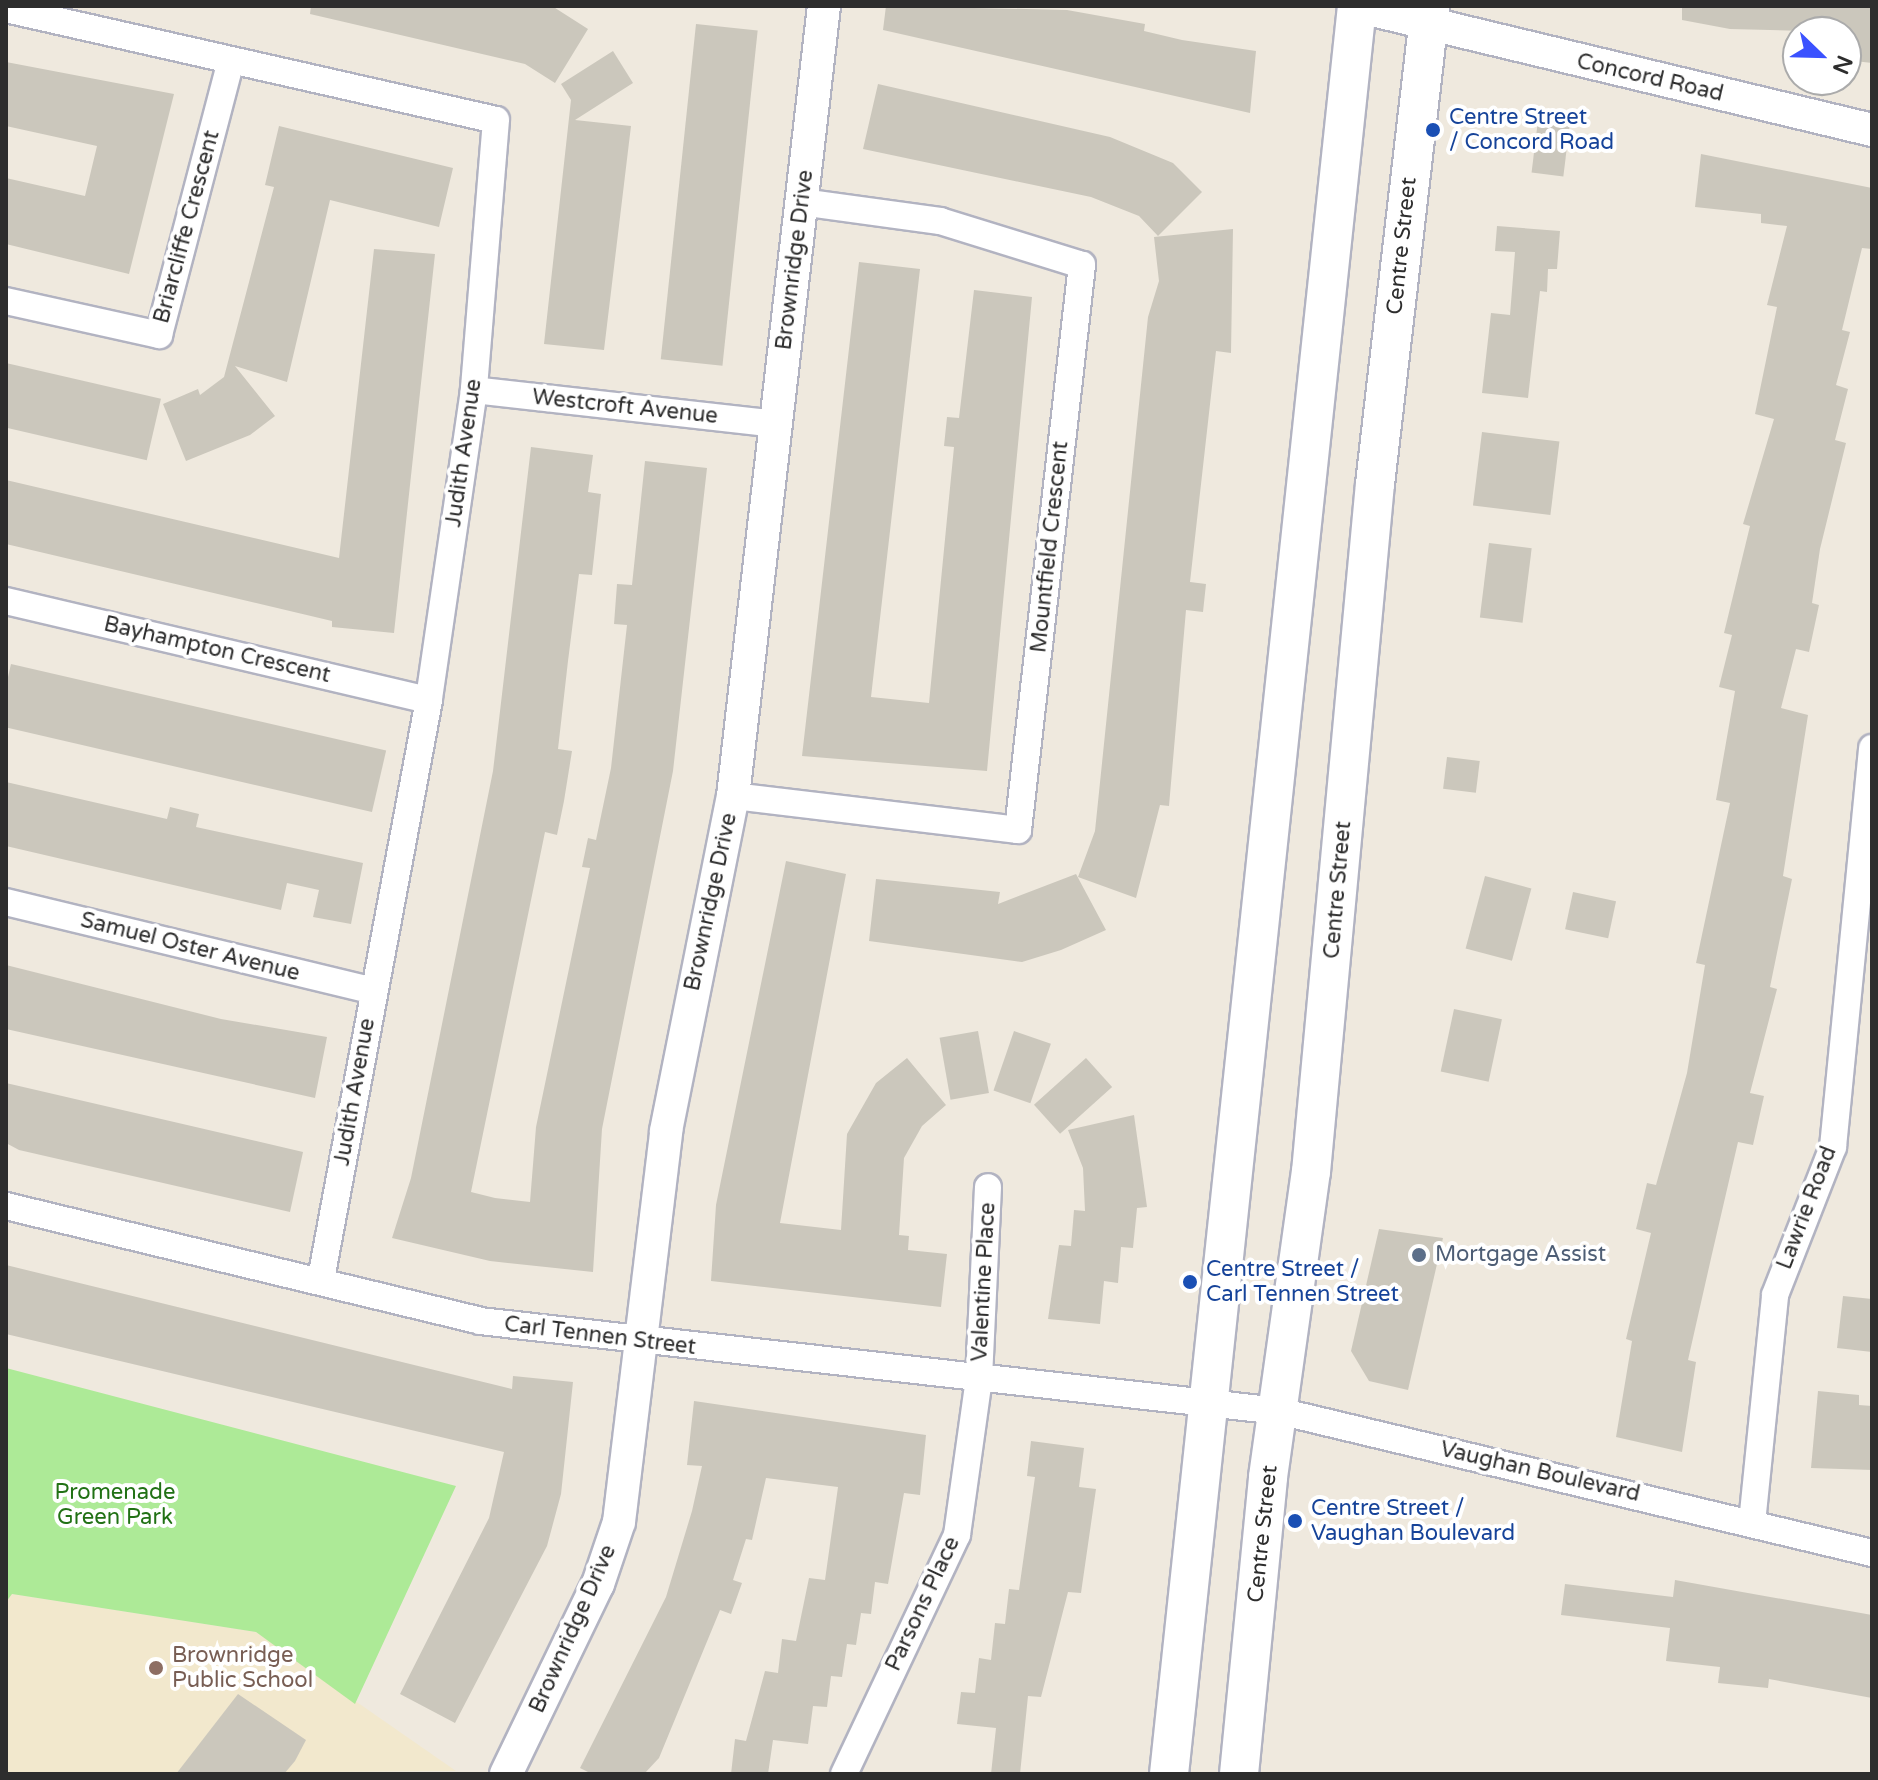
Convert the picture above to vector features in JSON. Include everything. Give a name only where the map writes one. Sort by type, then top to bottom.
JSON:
[{"type":"main road","points":[[1169,1774],[1205,1401],[1357,6]]},
{"type":"main road","name":"Centre Street","points":[[1239,1774],[1279,1411],[1311,1172],[1374,500],[1429,16]]},
{"type":"street","name":"Brownridge Drive","points":[[506,1774],[598,1584],[619,1522],[666,1131],[733,796],[824,6]]},
{"type":"street","name":"Concord Road","points":[[1357,6],[1429,16],[1872,130]]},
{"type":"street","name":"Judith Avenue","points":[[6,9],[496,120],[474,390],[429,700],[321,1279]]},
{"type":"street","name":"Briarcliffe Crescent","points":[[6,301],[159,335],[231,61]]},
{"type":"street","name":"Mountfield Crescent","points":[[733,796],[1018,830],[1020,814],[1082,265],[940,221],[801,202]]},
{"type":"street","name":"Westcroft Avenue","points":[[474,390],[775,424]]},
{"type":"street","name":"Bayhampton Crescent","points":[[6,601],[429,700]]},
{"type":"street","name":"Lawrie Road","points":[[1752,1523],[1775,1295],[1833,1147],[1872,748]]},
{"type":"street","name":"Samuel Oster Avenue","points":[[6,902],[373,991]]},
{"type":"street","name":"Valentine Place","points":[[979,1378],[988,1187]]},
{"type":"street","name":"Carl Tennen Street","points":[[6,1206],[321,1279],[480,1321],[641,1343],[1205,1401]]},
{"type":"street","name":"Parsons Place","points":[[844,1774],[957,1535],[979,1378]]},
{"type":"street","name":"Vaughan Boulevard","points":[[1205,1401],[1279,1411],[1872,1553]]},
{"type":"shaded area","name":"Brownridge Public School","points":[[12,1594],[256,1632],[456,1771],[6,1774],[6,1602]]},
{"type":"green space","name":"Promenade Green Park","points":[[6,1368],[456,1486],[355,1704],[256,1632],[12,1594],[6,1602]]},
{"type":"building","points":[[311,6],[552,6],[588,29],[555,83],[525,64],[310,14]]},
{"type":"building","points":[[886,6],[1067,10],[1145,24],[1144,31],[1182,40],[1256,51],[1250,113],[883,30]]},
{"type":"building","points":[[1682,6],[1872,6],[1872,63],[1862,62],[1862,16],[1782,16],[1782,30],[1730,29],[1682,20]]},
{"type":"building","points":[[696,24],[758,30],[722,366],[661,359]]},
{"type":"building","points":[[613,51],[633,83],[575,120],[631,126],[604,350],[544,344],[571,100],[561,84]]},
{"type":"building","points":[[6,62],[174,94],[129,274],[6,244],[6,178],[85,196],[97,146],[6,126]]},
{"type":"building","points":[[878,84],[1110,137],[1173,163],[1202,192],[1158,236],[1139,216],[1091,197],[863,149]]},
{"type":"building","points":[[1539,112],[1571,116],[1563,176],[1532,173]]},
{"type":"building","points":[[279,126],[453,168],[439,227],[330,200],[287,382],[235,366],[275,416],[250,435],[186,461],[163,404],[198,389],[200,395],[224,377],[274,187],[265,185]]},
{"type":"building","points":[[1701,154],[1872,188],[1872,249],[1862,248],[1842,330],[1850,332],[1836,385],[1848,389],[1835,440],[1846,443],[1820,549],[1812,603],[1819,605],[1809,652],[1796,649],[1781,708],[1808,715],[1783,876],[1792,879],[1770,987],[1777,989],[1750,1093],[1764,1096],[1753,1145],[1738,1142],[1712,1254],[1688,1360],[1696,1362],[1682,1452],[1616,1437],[1632,1341],[1626,1339],[1651,1233],[1636,1229],[1647,1183],[1656,1185],[1687,1073],[1705,965],[1696,963],[1730,803],[1716,800],[1735,691],[1719,687],[1732,635],[1724,633],[1750,526],[1743,524],[1774,419],[1755,414],[1777,307],[1767,305],[1787,226],[1761,223],[1761,214],[1695,207]]},
{"type":"building","points":[[1497,226],[1560,231],[1557,269],[1548,269],[1547,292],[1540,291],[1528,398],[1482,393],[1491,313],[1510,315],[1515,252],[1495,251]]},
{"type":"building","points":[[1233,229],[1231,353],[1216,351],[1190,582],[1206,584],[1203,612],[1186,610],[1169,806],[1160,805],[1136,898],[1078,877],[1095,831],[1148,317],[1159,281],[1154,237]]},
{"type":"building","points":[[374,249],[435,254],[394,633],[332,627],[332,621],[6,544],[6,480],[339,558]]},
{"type":"building","points":[[859,262],[920,269],[871,697],[929,703],[954,447],[944,446],[947,417],[959,418],[974,290],[1032,297],[987,771],[802,756]]},
{"type":"building","points":[[6,363],[161,399],[147,460],[6,428]]},
{"type":"building","points":[[1482,432],[1559,442],[1550,515],[1473,505]]},
{"type":"building","points":[[531,447],[593,455],[588,492],[601,494],[592,575],[579,574],[568,661],[558,749],[572,751],[564,801],[557,835],[545,832],[471,1192],[495,1198],[530,1202],[536,1127],[590,868],[582,867],[588,838],[596,840],[611,768],[627,625],[614,624],[617,584],[632,585],[645,461],[707,468],[673,771],[602,1129],[593,1272],[490,1261],[392,1238],[411,1178],[493,771]]},
{"type":"building","points":[[1489,543],[1532,548],[1523,623],[1480,617]]},
{"type":"building","points":[[11,664],[386,751],[372,812],[6,728],[6,686]]},
{"type":"building","points":[[1447,757],[1480,761],[1476,793],[1443,789]]},
{"type":"building","points":[[6,782],[167,819],[170,807],[199,814],[196,827],[363,863],[351,924],[313,917],[319,890],[287,883],[281,910],[6,846]]},
{"type":"building","points":[[786,861],[846,874],[780,1223],[841,1230],[847,1134],[876,1083],[907,1058],[946,1105],[922,1126],[904,1158],[899,1235],[909,1236],[908,1250],[947,1254],[941,1307],[711,1281],[716,1205]]},
{"type":"building","points":[[1076,874],[1106,930],[1061,950],[1022,962],[869,941],[876,879],[1000,892],[998,904]]},
{"type":"building","points":[[1485,876],[1531,888],[1512,961],[1466,948]]},
{"type":"building","points":[[1573,892],[1616,901],[1608,938],[1565,929]]},
{"type":"building","points":[[6,965],[221,1019],[327,1037],[315,1098],[6,1029]]},
{"type":"building","points":[[1454,1009],[1502,1019],[1489,1082],[1441,1072]]},
{"type":"building","points":[[978,1031],[989,1093],[951,1100],[940,1038]]},
{"type":"building","points":[[1014,1031],[1051,1044],[1030,1103],[993,1091]]},
{"type":"building","points":[[1086,1058],[1112,1087],[1060,1134],[1034,1105]]},
{"type":"building","points":[[6,1083],[303,1152],[290,1212],[19,1150],[6,1143]]},
{"type":"building","points":[[1134,1115],[1147,1207],[1137,1208],[1133,1248],[1121,1247],[1118,1283],[1104,1281],[1100,1324],[1048,1319],[1059,1245],[1071,1246],[1074,1210],[1085,1211],[1083,1168],[1068,1130]]},
{"type":"building","points":[[1379,1229],[1443,1238],[1408,1390],[1369,1381],[1351,1351]]},
{"type":"building","points":[[6,1265],[512,1389],[513,1376],[573,1382],[561,1494],[547,1546],[455,1723],[400,1694],[489,1518],[504,1452],[6,1334]]},
{"type":"building","points":[[1843,1296],[1872,1299],[1872,1352],[1837,1348]]},
{"type":"building","points":[[1818,1391],[1859,1395],[1859,1405],[1872,1406],[1872,1470],[1811,1468]]},
{"type":"building","points":[[694,1401],[926,1435],[920,1495],[904,1493],[888,1584],[875,1582],[871,1614],[861,1613],[856,1645],[847,1644],[842,1677],[831,1676],[827,1707],[813,1706],[808,1744],[773,1740],[768,1774],[731,1774],[735,1739],[746,1741],[765,1671],[778,1673],[782,1639],[796,1641],[809,1578],[825,1580],[838,1487],[766,1478],[752,1540],[746,1539],[733,1580],[742,1583],[731,1614],[720,1610],[659,1758],[644,1774],[592,1774],[580,1768],[666,1597],[692,1511],[702,1466],[687,1465]]},
{"type":"building","points":[[1031,1441],[1084,1448],[1079,1487],[1096,1489],[1081,1593],[1068,1592],[1041,1697],[1028,1696],[1020,1774],[991,1774],[996,1728],[957,1724],[961,1692],[975,1693],[979,1658],[991,1660],[995,1623],[1005,1624],[1009,1589],[1019,1590],[1035,1477],[1027,1476]]},
{"type":"building","points":[[1675,1580],[1872,1615],[1872,1698],[1769,1679],[1768,1688],[1718,1683],[1720,1667],[1666,1661],[1670,1628],[1561,1615],[1565,1584],[1673,1597]]},
{"type":"building","points":[[238,1694],[306,1740],[295,1761],[284,1774],[176,1774]]},
{"type":"place","name":"Centre Street / Concord Road","points":[[1433,130]]},
{"type":"place","name":"Mortgage Assist","points":[[1419,1255]]},
{"type":"place","name":"Centre Street / Carl Tennen Street","points":[[1190,1282]]},
{"type":"place","name":"Centre Street / Vaughan Boulevard","points":[[1295,1521]]},
{"type":"place","name":"Brownridge Public School","points":[[156,1668]]}]
